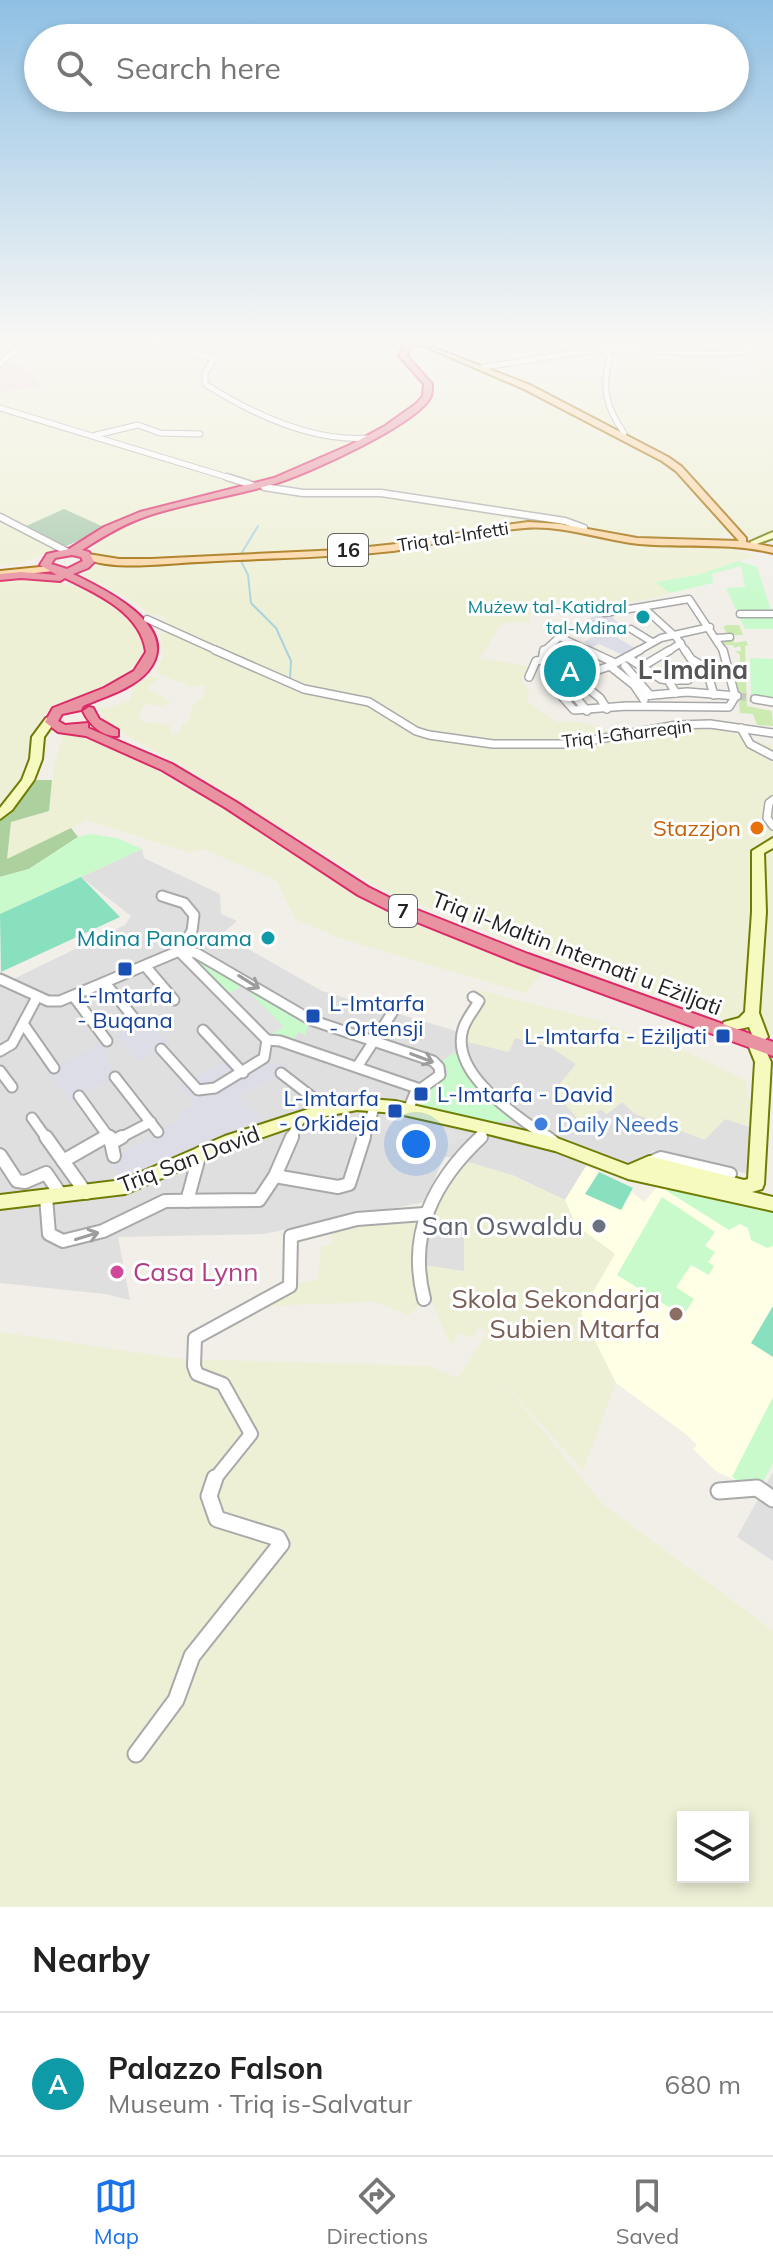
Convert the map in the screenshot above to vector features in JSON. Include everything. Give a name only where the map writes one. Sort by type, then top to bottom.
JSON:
[{"type":"highway","points":[[58,557],[108,529],[155,510],[260,486],[292,474],[382,430]]},
{"type":"highway","points":[[70,729],[91,714],[90,703],[96,698],[136,680],[153,666],[158,651],[154,632],[135,605],[82,575],[87,561],[86,552],[91,546],[132,521],[186,503],[298,476],[371,442],[389,430]]},
{"type":"highway","points":[[58,557],[77,570],[87,561]]},
{"type":"highway","points":[[58,557],[87,561]]},
{"type":"highway","points":[[58,557],[81,583]]},
{"type":"highway","points":[[0,574],[43,576],[81,583],[126,607],[145,629],[151,651],[148,661],[137,674],[54,714],[50,720]]},
{"type":"highway","name":"7","points":[[68,708],[91,714]]},
{"type":"highway","name":"Triq il-Maltin Internati u Eżiljati","points":[[91,714],[107,730],[234,801],[367,888],[525,953],[729,1026],[765,1042]]},
{"type":"highway","name":"7","points":[[50,720],[54,726],[70,729]]},
{"type":"highway","name":"Triq il-Maltin Internati u Eżiljati","points":[[70,729],[167,767],[363,891],[397,908],[522,958],[765,1042]]},
{"type":"main road","name":"16","points":[[609,430],[679,469],[754,541]]},
{"type":"main road","name":"Triq tal-Infetti","points":[[87,561],[235,558],[401,546],[465,533],[554,524],[652,542],[754,541]]},
{"type":"main road","points":[[0,574],[58,557]]},
{"type":"street","points":[[78,430],[260,486],[303,493],[381,493],[423,498],[565,521],[584,528]]},
{"type":"street","points":[[96,435],[112,430]]},
{"type":"street","points":[[157,430],[160,433],[200,434]]},
{"type":"street","points":[[188,430],[189,434]]},
{"type":"street","points":[[307,430],[346,440],[371,437]]},
{"type":"street","points":[[622,430],[623,437]]},
{"type":"street","points":[[0,517],[58,557]]},
{"type":"street","points":[[605,613],[689,599],[710,627],[722,645],[737,696],[729,707],[648,706],[574,710],[555,687],[620,663],[652,642],[673,634],[710,627]]},
{"type":"street","points":[[644,608],[673,634],[691,659],[706,668],[714,695]]},
{"type":"street","points":[[740,614],[772,614]]},
{"type":"street","name":"Triq l-Għarreqin","points":[[147,619],[304,689],[369,702],[416,731],[429,735],[493,744],[571,744],[677,725],[710,724],[773,733]]},
{"type":"street","points":[[154,632],[169,628]]},
{"type":"street","points":[[631,629],[652,642]]},
{"type":"street","points":[[542,660],[543,650],[560,633],[574,643],[620,663],[643,666],[661,679],[688,680]]},
{"type":"street","points":[[717,638],[730,637]]},
{"type":"street","points":[[574,643],[587,640]]},
{"type":"street","points":[[643,666],[681,643]]},
{"type":"street","points":[[529,677],[536,661],[542,660],[573,667],[586,674]]},
{"type":"street","points":[[620,663],[646,695],[648,706]]},
{"type":"street","points":[[620,663],[646,695]]},
{"type":"street","points":[[668,668],[676,693]]},
{"type":"street","points":[[575,678],[600,698],[607,709]]},
{"type":"street","points":[[646,695],[737,696]]},
{"type":"street","points":[[755,699],[773,702]]},
{"type":"street","points":[[0,815],[21,792],[31,774],[38,737],[50,720]]},
{"type":"street","points":[[741,728],[742,735],[750,744],[773,756]]},
{"type":"street","points":[[38,745],[49,735],[70,729]]},
{"type":"street","points":[[773,800],[769,803],[767,818],[773,826]]},
{"type":"street","points":[[649,1163],[744,1187],[756,1184],[765,1042],[752,1013],[759,912],[758,851],[773,842]]},
{"type":"street","points":[[0,979],[48,1001],[74,997],[179,951],[190,938],[196,917],[192,909],[178,898],[162,896]]},
{"type":"street","points":[[190,938],[196,953]]},
{"type":"street","points":[[179,951],[196,953],[311,1020],[436,1064],[440,1075],[420,1089],[408,1110]]},
{"type":"street","points":[[179,951],[267,1040],[280,1041],[420,1089]]},
{"type":"street","points":[[146,967],[174,1000]]},
{"type":"street","points":[[106,984],[138,1023]]},
{"type":"street","points":[[0,1051],[12,1044],[37,997]]},
{"type":"street","points":[[74,997],[107,1041]]},
{"type":"street","points":[[473,997],[479,1001],[461,1033],[468,1070],[516,1113],[529,1131]]},
{"type":"street","points":[[357,1067],[392,1013]]},
{"type":"street","points":[[729,1026],[744,1023],[752,1013]]},
{"type":"street","points":[[24,1025],[54,1068]]},
{"type":"street","points":[[203,1030],[243,1073]]},
{"type":"street","points":[[161,1049],[198,1090],[215,1088],[264,1058],[267,1040]]},
{"type":"street","points":[[0,1071],[12,1087]]},
{"type":"street","points":[[281,1073],[312,1097],[321,1111]]},
{"type":"street","points":[[63,1161],[110,1139],[154,1127],[115,1077]]},
{"type":"street","points":[[79,1096],[110,1139],[114,1156]]},
{"type":"street","name":"Triq San David","points":[[0,1202],[86,1193],[137,1183],[200,1153],[321,1111],[347,1105],[375,1105],[504,1132],[529,1131],[628,1172],[773,1204]]},
{"type":"street","points":[[275,1176],[346,1186],[351,1181],[375,1105]]},
{"type":"street","points":[[504,1132],[521,1127],[516,1113]]},
{"type":"street","points":[[32,1118],[86,1193]]},
{"type":"street","points":[[0,1155],[17,1181],[25,1182],[46,1173],[53,1196],[49,1234],[63,1241],[103,1231],[159,1202],[259,1200],[275,1176],[300,1119]]},
{"type":"street","points":[[424,1299],[418,1279],[424,1214],[439,1180],[482,1136],[484,1127]]},
{"type":"street","points":[[187,1201],[200,1153]]},
{"type":"street","points":[[628,1172],[661,1158],[730,1174]]},
{"type":"street","points":[[136,1754],[176,1700],[192,1656],[281,1544],[278,1538],[217,1519],[210,1511],[207,1492],[217,1473],[251,1434],[223,1384],[197,1374],[194,1366],[195,1338],[290,1286],[291,1236],[392,1213],[424,1214]]},
{"type":"street","points":[[719,1491],[757,1488],[773,1499]]},
{"type":"shaded area","points":[[0,430],[602,430],[673,468],[735,534],[720,534],[724,541],[742,543],[732,549],[756,556],[697,575],[656,582],[670,593],[653,598],[589,608],[579,600],[529,606],[530,622],[502,623],[480,658],[528,666],[522,680],[529,690],[527,701],[557,722],[581,722],[612,732],[706,725],[773,746],[773,1036],[573,965],[380,889],[194,773],[106,724],[97,703],[105,709],[129,701],[134,686],[151,675],[159,679],[147,688],[171,702],[162,706],[145,704],[138,717],[144,722],[170,725],[172,735],[178,734],[183,723],[188,723],[193,704],[203,697],[205,685],[192,687],[155,672],[163,657],[160,634],[168,632],[194,642],[200,638],[162,621],[166,618],[157,614],[151,616],[136,603],[85,576],[85,571],[104,563],[184,561],[184,556],[99,557],[90,551],[116,530],[24,527],[0,514]]},
{"type":"shaded area","points":[[614,430],[773,430],[773,532],[750,538],[684,469]]},
{"type":"shaded area","points":[[64,509],[106,528],[62,548],[24,527]]},
{"type":"shaded area","points":[[0,521],[55,550],[17,565],[0,566]]},
{"type":"shaded area","points":[[32,578],[77,586],[123,609],[138,629],[143,642],[142,658],[126,677],[45,714],[38,723],[17,788],[0,806],[0,580]]},
{"type":"shaded area","points":[[607,612],[619,624],[625,623],[632,629],[616,637],[639,650],[627,657],[599,644],[592,647],[584,642],[605,630],[587,619]]},
{"type":"shaded area","points":[[74,733],[135,758],[244,821],[374,906],[544,971],[525,993],[342,939],[295,919],[276,880],[203,849],[190,853],[87,820],[7,860],[10,822],[49,811],[54,767],[61,741],[63,735]]},
{"type":"shaded area","points":[[142,849],[144,858],[220,894],[221,914],[237,921],[222,934],[322,991],[456,1031],[468,1042],[514,1037],[552,1048],[576,1064],[581,1122],[601,1109],[607,1114],[622,1102],[725,1119],[754,1128],[753,1175],[653,1151],[627,1166],[595,1152],[565,1200],[512,1175],[444,1156],[425,1202],[263,1234],[118,1237],[130,1300],[105,1294],[0,1283],[0,981],[9,981],[125,925],[131,916],[81,877]]},
{"type":"shaded area","points":[[243,986],[284,1027],[268,1036],[227,994]]},
{"type":"shaded area","points":[[475,989],[597,1020],[670,1049],[686,1051],[746,1080],[754,1128],[725,1119],[705,1140],[635,1114],[622,1102],[606,1114],[601,1109],[581,1123],[554,1091],[576,1064],[552,1048],[515,1038],[509,1052],[467,1042],[467,1028],[483,1000]]},
{"type":"shaded area","points":[[147,1018],[170,1045],[138,1062],[115,1035]]},
{"type":"shaded area","points":[[107,1041],[105,1058],[119,1075],[70,1101],[48,1071]]},
{"type":"shaded area","points":[[257,1055],[289,1069],[240,1096],[266,1126],[125,1184],[108,1160],[182,1119],[178,1114],[194,1103],[180,1086],[229,1057],[243,1072]]},
{"type":"shaded area","points":[[401,1117],[472,1138],[456,1139],[454,1145],[377,1128],[379,1121]]},
{"type":"shaded area","points":[[462,1160],[512,1175],[565,1200],[576,1225],[615,1254],[581,1313],[616,1383],[583,1471],[501,1380],[603,1504],[773,1631],[773,1907],[0,1907],[0,1332],[181,1359],[429,1366],[458,1378],[487,1332],[478,1327],[473,1338],[459,1333],[451,1346],[422,1280],[423,1265],[464,1271],[464,1230],[429,1218]]},
{"type":"shaded area","name":"Skola Sekondarja Subien Mtarfa","points":[[586,1166],[633,1188],[632,1192],[644,1202],[658,1186],[773,1206],[773,1463],[738,1481],[717,1472],[693,1449],[697,1445],[687,1435],[616,1383],[574,1330],[576,1226],[565,1200]]},
{"type":"shaded area","points":[[418,1217],[414,1266],[418,1307],[408,1315],[376,1302],[262,1306],[298,1283],[318,1280],[321,1247],[333,1244],[330,1229],[390,1218]]},
{"type":"shaded area","points":[[429,1218],[464,1229],[464,1272],[421,1265]]},
{"type":"shaded area","points":[[773,1472],[773,1561],[737,1537]]},
{"type":"green space","points":[[738,561],[757,567],[773,616],[773,629],[745,629],[726,588],[745,587],[741,566],[712,574],[713,583],[670,593],[655,582],[697,575]]},
{"type":"green space","points":[[739,625],[743,635],[733,635],[733,643],[746,641],[748,645],[745,646],[747,706],[772,711],[773,726],[757,725],[753,714],[740,713],[736,676],[740,676],[740,655],[735,651],[741,651],[740,646],[724,645],[719,638],[730,637],[723,627]]},
{"type":"green space","points":[[750,658],[773,659],[773,698],[751,694]]},
{"type":"green space","points":[[37,780],[52,780],[49,811],[11,822],[7,859],[71,828],[78,837],[29,869],[0,877],[0,818]]},
{"type":"green space","points":[[90,834],[117,838],[142,849],[0,914],[0,877],[29,869],[78,837]]},
{"type":"green space","points":[[81,877],[120,917],[1,972],[0,914]]},
{"type":"green space","points":[[198,955],[309,1023],[305,1035],[299,1032],[290,1043],[267,1035],[192,961]]},
{"type":"green space","points":[[453,1053],[463,1057],[464,1072],[516,1120],[489,1123],[423,1109],[416,1102],[421,1092],[443,1080],[448,1072],[443,1061]]},
{"type":"green space","points":[[599,1172],[633,1188],[621,1210],[585,1194]]},
{"type":"green space","points":[[667,1187],[773,1206],[773,1246],[767,1248],[751,1240],[748,1228],[740,1224],[729,1230],[667,1191]]},
{"type":"green space","points":[[662,1197],[715,1232],[705,1246],[715,1252],[708,1262],[714,1266],[709,1275],[691,1265],[676,1287],[694,1299],[683,1316],[617,1275]]},
{"type":"green space","points":[[773,1306],[773,1357],[751,1343]]},
{"type":"green space","points":[[773,1397],[773,1463],[762,1484],[738,1481],[732,1477]]},
{"type":"waterway","points":[[241,554],[258,526]]},
{"type":"waterway","points":[[240,559],[248,575],[251,603],[276,628],[291,661],[290,679]]},
{"type":"tunnel","points":[[739,696],[755,699]]},
{"type":"place","name":"Mużew tal-Katidral tal-Mdina","points":[[643,617]]},
{"type":"place","name":"Palazzo Falson","points":[[570,671]]},
{"type":"place","name":"Stazzjon","points":[[757,828]]},
{"type":"place","name":"Mdina Panorama","points":[[268,938]]},
{"type":"place","name":"L-Imtarfa - Buqana","points":[[125,969]]},
{"type":"place","name":"L-Imtarfa - Ortensji","points":[[313,1016]]},
{"type":"place","name":"L-Imtarfa - Eżiljati","points":[[723,1036]]},
{"type":"place","name":"L-Imtarfa - David","points":[[421,1094]]},
{"type":"place","name":"L-Imtarfa - Orkideja","points":[[395,1111]]},
{"type":"place","name":"Daily Needs","points":[[541,1124]]},
{"type":"place","name":"San Oswaldu","points":[[599,1226]]},
{"type":"place","name":"Casa Lynn","points":[[117,1272]]},
{"type":"place","name":"Skola Sekondarja Subien Mtarfa","points":[[676,1314]]},
{"type":"district","name":"L-Imdina","points":[[693,670]]}]
